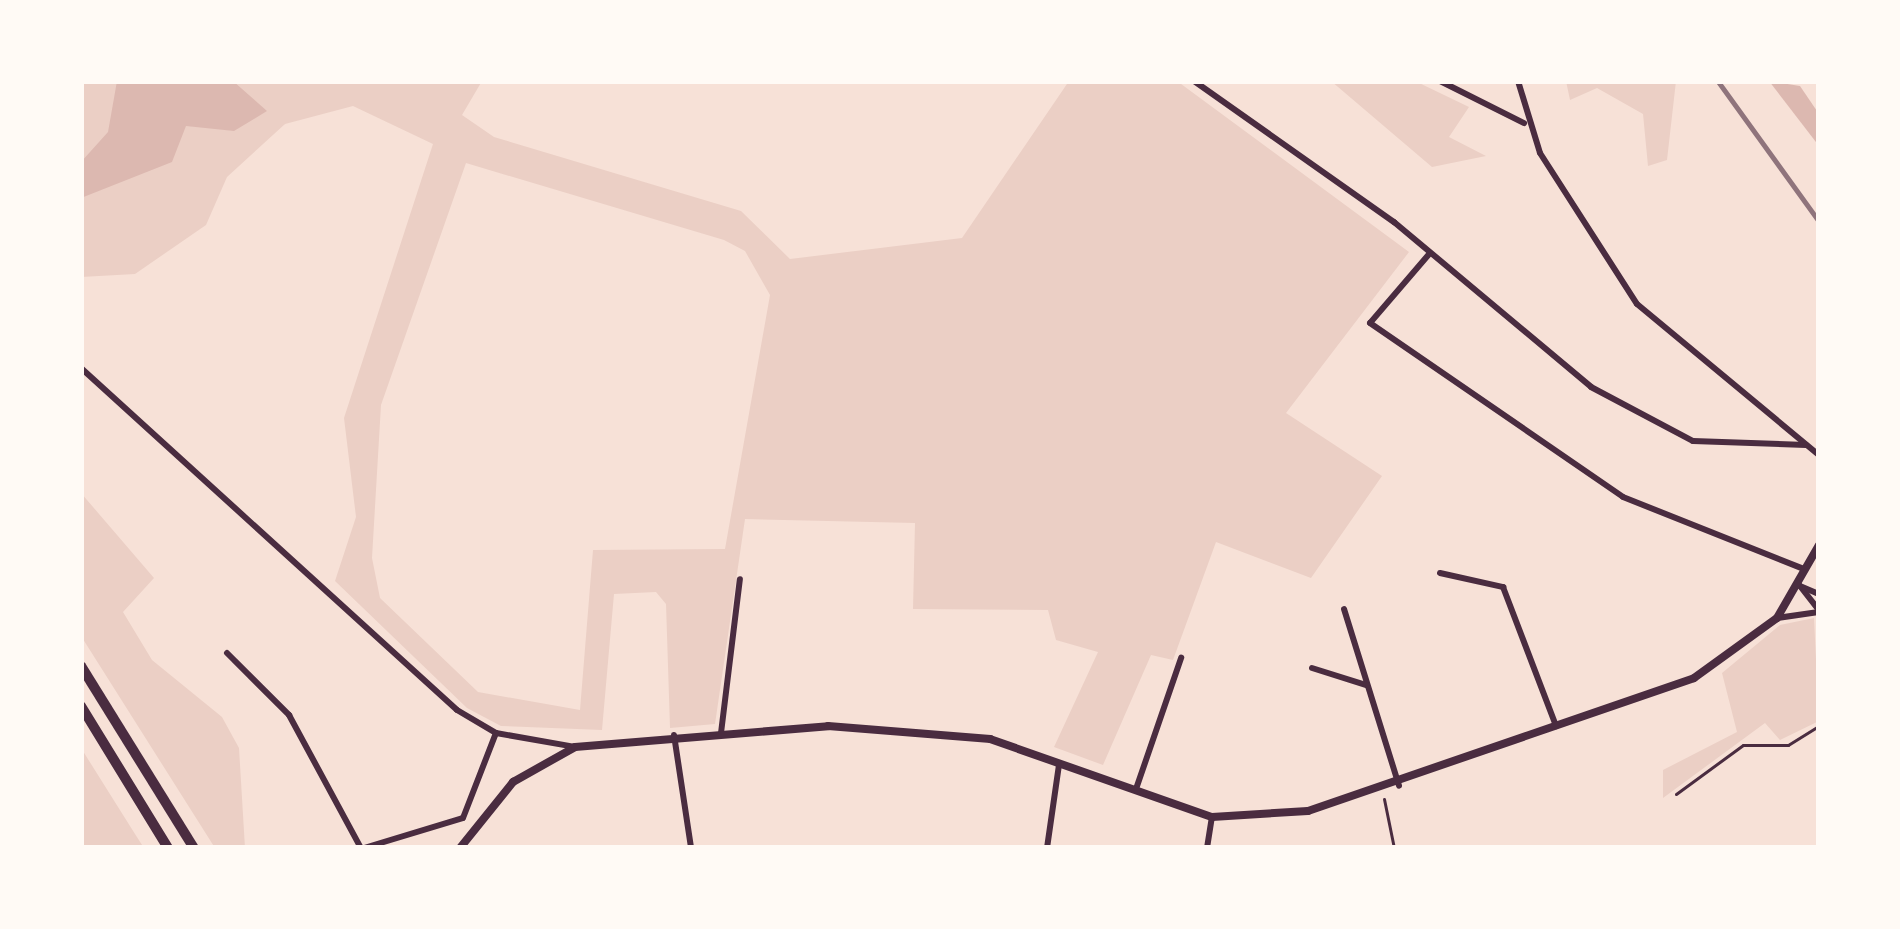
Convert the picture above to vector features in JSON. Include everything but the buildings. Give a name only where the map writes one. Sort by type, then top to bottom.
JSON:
[{"type":"highway","points":[[81,666],[194,848]]},
{"type":"highway","points":[[81,706],[168,848]]},
{"type":"street","points":[[1194,81],[1430,253],[1591,388],[1678,436],[1806,445]]},
{"type":"street","points":[[1441,81],[1527,126]]},
{"type":"street","points":[[1518,81],[1527,126],[1637,304],[1819,455]]},
{"type":"street","points":[[1430,253],[1370,323],[1623,497],[1808,571]]},
{"type":"street","points":[[81,368],[457,710],[496,733],[574,748],[674,735],[932,727],[1060,761],[1135,793],[1212,817],[1308,812],[1399,787],[1694,678],[1777,618],[1800,586],[1819,545]]},
{"type":"street","points":[[1441,573],[1503,587],[1557,729]]},
{"type":"street","points":[[721,733],[740,579]]},
{"type":"street","points":[[1800,586],[1819,594]]},
{"type":"street","points":[[1777,618],[1819,611],[1800,586]]},
{"type":"street","points":[[1344,609],[1399,787]]},
{"type":"street","points":[[227,653],[289,715],[363,848],[463,818],[482,786],[496,733]]},
{"type":"street","points":[[1135,793],[1181,658]]},
{"type":"street","points":[[1312,668],[1366,685]]},
{"type":"street","points":[[674,735],[691,848]]},
{"type":"street","points":[[460,848],[514,782],[574,748]]},
{"type":"street","points":[[1047,848],[1060,761]]},
{"type":"street","points":[[1207,848],[1212,817]]},
{"type":"lane","points":[[1676,794],[1743,745],[1788,745],[1819,726]]},
{"type":"path","points":[[1382,791],[1394,848]]},
{"type":"shaded area","points":[[81,81],[482,81],[462,115],[494,137],[741,211],[790,259],[962,238],[1069,81],[1177,81],[1409,252],[1286,413],[1382,476],[1311,578],[1216,542],[1173,660],[1151,655],[1103,765],[1054,747],[1098,652],[1056,640],[1048,610],[913,609],[915,523],[745,519],[715,724],[670,728],[666,604],[656,592],[614,594],[602,730],[501,726],[467,708],[335,581],[356,517],[344,418],[433,144],[353,106],[285,124],[227,177],[206,225],[135,274],[81,277]],"holes":[[[466,163],[724,240],[745,251],[770,295],[725,549],[593,550],[580,710],[478,692],[380,598],[372,558],[381,405]]]},
{"type":"shaded area","points":[[117,81],[233,81],[267,111],[234,131],[186,126],[172,162],[81,198],[81,162],[108,132]]},
{"type":"shaded area","points":[[1331,81],[1415,81],[1469,107],[1449,137],[1486,156],[1432,167]]},
{"type":"shaded area","points":[[1566,81],[1676,81],[1667,160],[1648,166],[1643,114],[1597,88],[1570,100]]},
{"type":"shaded area","points":[[1769,81],[1800,86],[1819,114],[1819,146]]},
{"type":"shaded area","points":[[81,493],[154,578],[123,612],[152,660],[222,717],[239,748],[245,848],[215,848],[81,636]]},
{"type":"shaded area","points":[[1814,618],[1819,721],[1780,740],[1765,723],[1663,798],[1663,770],[1737,732],[1722,673],[1780,625]]},
{"type":"shaded area","points":[[81,748],[135,834],[144,848],[81,848]]},
{"type":"railway","points":[[1718,81],[1819,221]]}]
